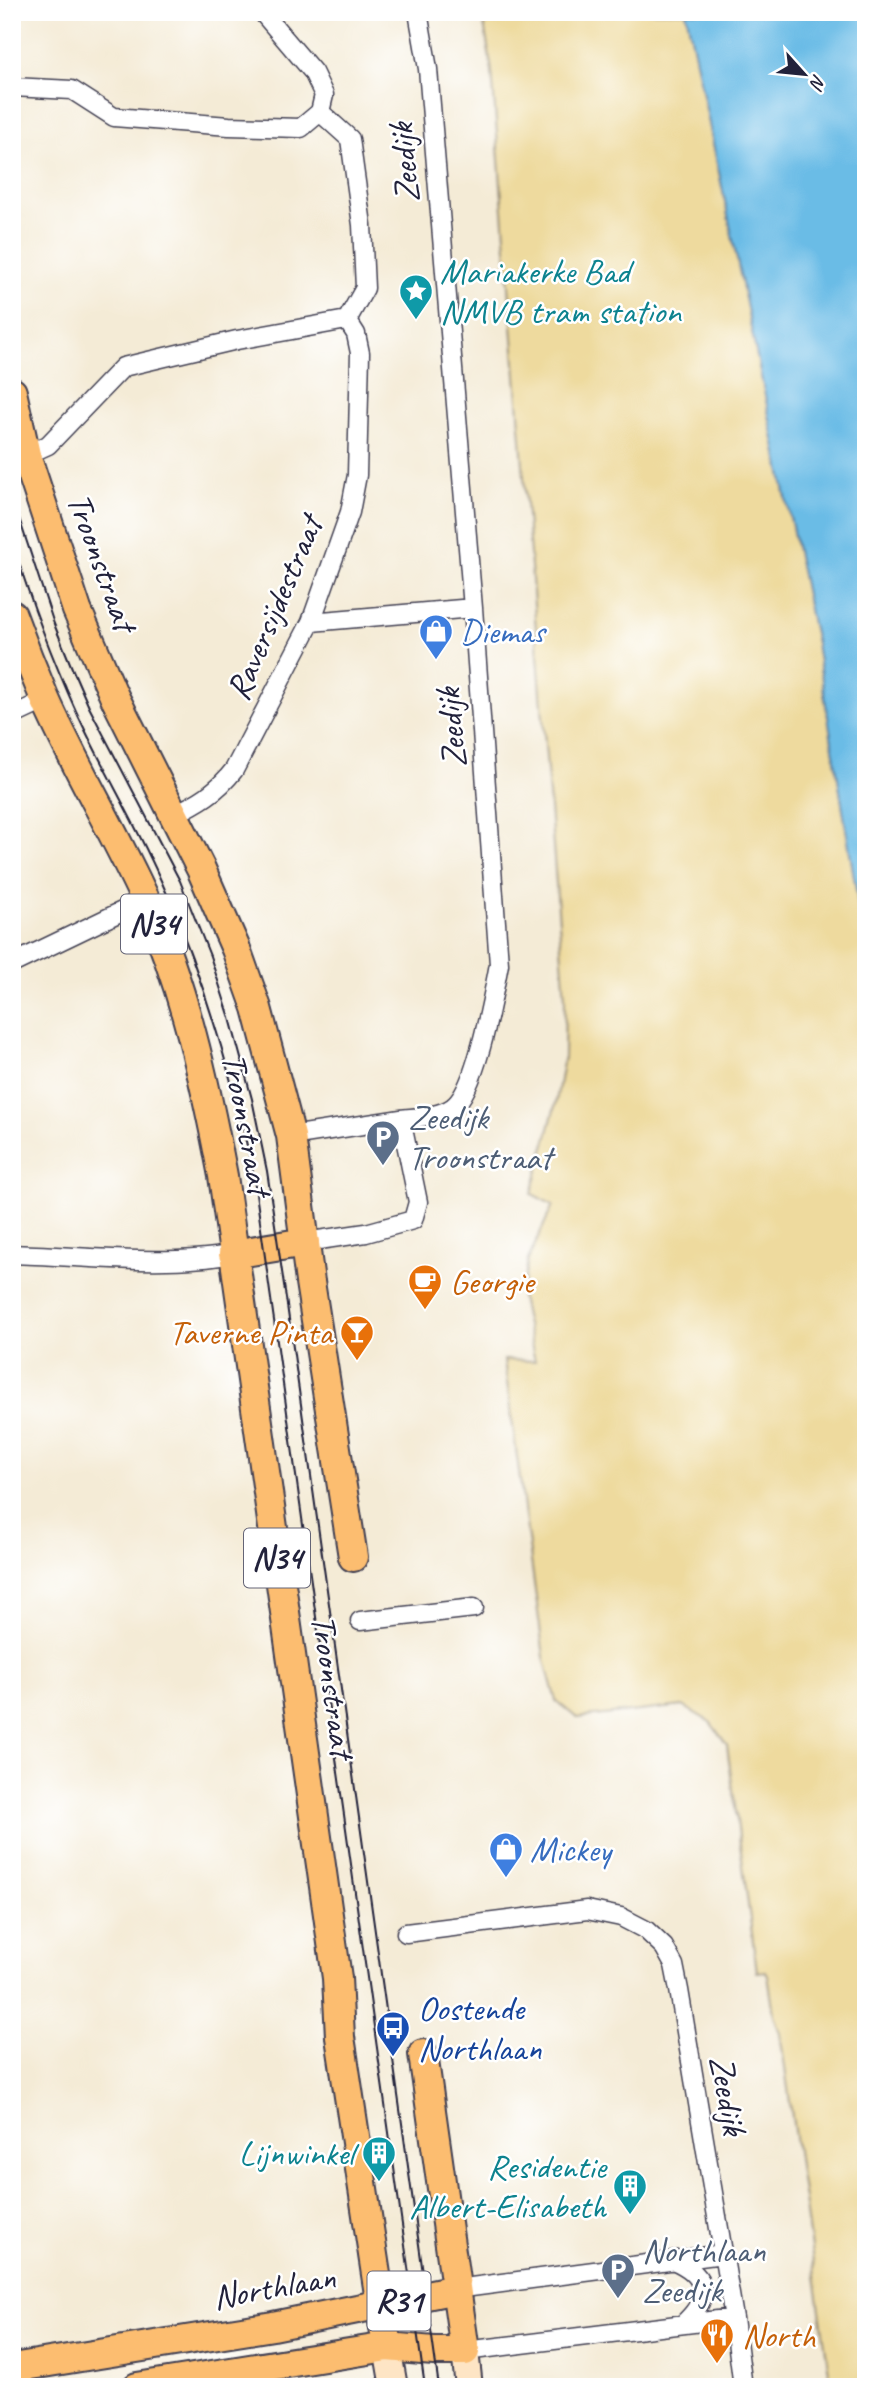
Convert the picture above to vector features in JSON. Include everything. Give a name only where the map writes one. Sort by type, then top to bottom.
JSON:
[{"type":"main road","name":"Troonstraat","points":[[12,392],[26,455],[77,610],[114,696],[201,870],[236,949],[257,1008],[292,1136],[305,1242],[353,1557]]},
{"type":"main road","name":"Troonstraat","points":[[12,615],[46,700],[145,900],[172,968],[191,1031],[220,1162],[335,1966],[340,2038],[387,2347]]},
{"type":"main road","points":[[233,1254],[305,1242]]},
{"type":"main road","points":[[423,2054],[465,2351]]},
{"type":"main road","name":"Northlaan","points":[[12,2368],[273,2326],[456,2289]]},
{"type":"main road","name":"R31","points":[[137,2387],[387,2347],[465,2351]]},
{"type":"street","points":[[12,87],[72,90],[114,117],[229,126],[301,128],[320,112],[324,95],[313,72],[262,12]]},
{"type":"street","name":"Zeedijk","points":[[292,1136],[438,1114],[453,1107],[469,1085],[499,964],[473,608],[428,69],[418,12]]},
{"type":"street","points":[[26,455],[48,445],[123,367],[237,340],[347,320],[365,288],[362,226],[350,139],[320,112]]},
{"type":"street","name":"Raversijdestraat","points":[[173,815],[206,799],[222,786],[234,770],[311,622],[350,512],[357,475],[360,353],[356,334],[347,320]]},
{"type":"street","points":[[311,622],[473,608]]},
{"type":"street","points":[[12,716],[46,700]]},
{"type":"street","points":[[12,964],[145,900]]},
{"type":"street","points":[[305,1242],[366,1233],[413,1220],[418,1202],[401,1119]]},
{"type":"street","points":[[12,1254],[209,1259],[233,1254]]},
{"type":"street","points":[[360,1621],[474,1608]]},
{"type":"street","name":"Zeedijk","points":[[406,1933],[587,1910],[621,1917],[646,1930],[664,1947],[674,1965],[734,2318],[743,2387]]},
{"type":"street","name":"Northlaan","points":[[456,2289],[723,2254]]},
{"type":"street","points":[[673,2260],[691,2268],[699,2279],[702,2294],[698,2310],[684,2324]]},
{"type":"street","points":[[469,2387],[465,2351],[734,2318]]},
{"type":"street","name":"Troonstraat","points":[[387,2347],[394,2387]]},
{"type":"sand","points":[[482,12],[686,12],[816,643],[866,951],[866,2387],[831,2387],[780,2033],[774,2015],[768,1975],[766,1971],[757,1972],[727,1745],[710,1722],[683,1706],[577,1718],[556,1701],[544,1657],[504,1360],[535,1361],[521,1298],[528,1260],[553,1205],[532,1194],[556,1102],[564,1057],[565,998],[492,71]]},
{"type":"water","points":[[686,12],[866,12],[866,951],[816,643]]},
{"type":"tram line","points":[[12,497],[54,624],[72,668],[89,707],[180,881],[210,956],[252,1099],[267,1171],[287,1305],[439,2387]]},
{"type":"tram line","points":[[12,541],[41,627],[67,690],[145,846],[193,960],[236,1100],[253,1172],[425,2387]]},
{"type":"place","name":"Mariakerke Bad NMVB tram station","points":[[416,321]]},
{"type":"place","name":"Diemas","points":[[436,661]]},
{"type":"place","name":"Zeedijk Troonstraat","points":[[383,1167]]},
{"type":"place","name":"Georgie","points":[[425,1311]]},
{"type":"place","name":"Taverne Pinta","points":[[357,1362]]},
{"type":"place","name":"Mickey","points":[[506,1879]]},
{"type":"place","name":"Oostende Northlaan","points":[[393,2058]]},
{"type":"place","name":"Lijnwinkel","points":[[379,2183]]},
{"type":"place","name":"Residentie Albert-Elisabeth","points":[[630,2216]]},
{"type":"place","name":"Northlaan Zeedijk","points":[[618,2300]]},
{"type":"place","name":"North","points":[[717,2365]]}]
